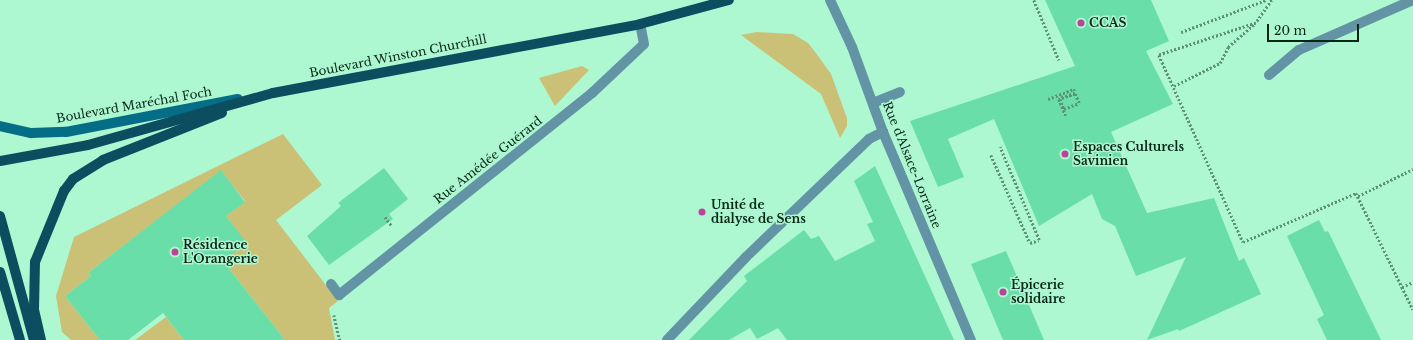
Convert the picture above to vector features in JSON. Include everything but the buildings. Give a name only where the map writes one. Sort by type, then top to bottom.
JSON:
[{"type":"main road","name":"Boulevard Winston Churchill","points":[[0,161],[75,147],[273,93],[640,24],[729,0]]},
{"type":"main road","name":"Boulevard Maréchal Foch","points":[[0,126],[31,133],[66,132],[179,109],[273,93]]},
{"type":"main road","points":[[41,340],[34,308],[36,262],[58,200],[73,179],[103,160],[273,93]]},
{"type":"main road","points":[[0,216],[34,340]]},
{"type":"main road","points":[[0,272],[20,340]]},
{"type":"street","name":"Rue d'Alsace-Lorraine","points":[[830,0],[852,47],[883,132],[971,340]]},
{"type":"street","points":[[1269,75],[1299,50],[1413,0]]},
{"type":"street","name":"Rue Amédée Guérard","points":[[331,284],[339,295],[592,93],[644,44],[640,24]]},
{"type":"street","points":[[873,103],[900,92]]},
{"type":"street","points":[[667,340],[746,257],[863,144],[883,132]]},
{"type":"path","points":[[1036,0],[1059,60]]},
{"type":"path","points":[[1181,32],[1266,0]]},
{"type":"path","points":[[1174,86],[1220,63],[1228,47],[1256,23],[1272,0]]},
{"type":"path","points":[[1256,23],[1159,55],[1243,242],[1356,192],[1413,310]]},
{"type":"path","points":[[1048,99],[1074,89],[1075,93],[1060,99],[1062,104],[1064,108],[1078,103],[1075,94],[1065,98],[1060,100],[1066,116]]},
{"type":"path","points":[[991,155],[1030,244],[1039,240],[1000,147]]},
{"type":"path","points":[[1358,196],[1413,169]]},
{"type":"path","points":[[1402,287],[1413,282]]},
{"type":"shaded area","points":[[757,32],[793,34],[808,43],[816,53],[831,74],[847,118],[847,126],[840,138],[821,94],[741,35]]},
{"type":"shaded area","points":[[582,66],[589,70],[555,106],[539,78]]},
{"type":"shaded area","points":[[283,134],[322,185],[276,220],[338,301],[329,308],[335,340],[285,340],[223,261],[246,243],[226,216],[245,201],[221,171],[88,273],[91,276],[65,296],[100,340],[71,340],[62,332],[56,296],[74,237]]},
{"type":"shaded area","points":[[166,317],[184,340],[135,340]]},
{"type":"place","name":"CCAS","points":[[1081,23]]},
{"type":"place","name":"Espaces Culturels Savinien","points":[[1065,154]]},
{"type":"place","name":"Unité de dialyse de Sens","points":[[702,212]]},
{"type":"place","name":"Résidence L'Orangerie","points":[[175,252]]},
{"type":"place","name":"Épicerie solidaire","points":[[1003,292]]}]
